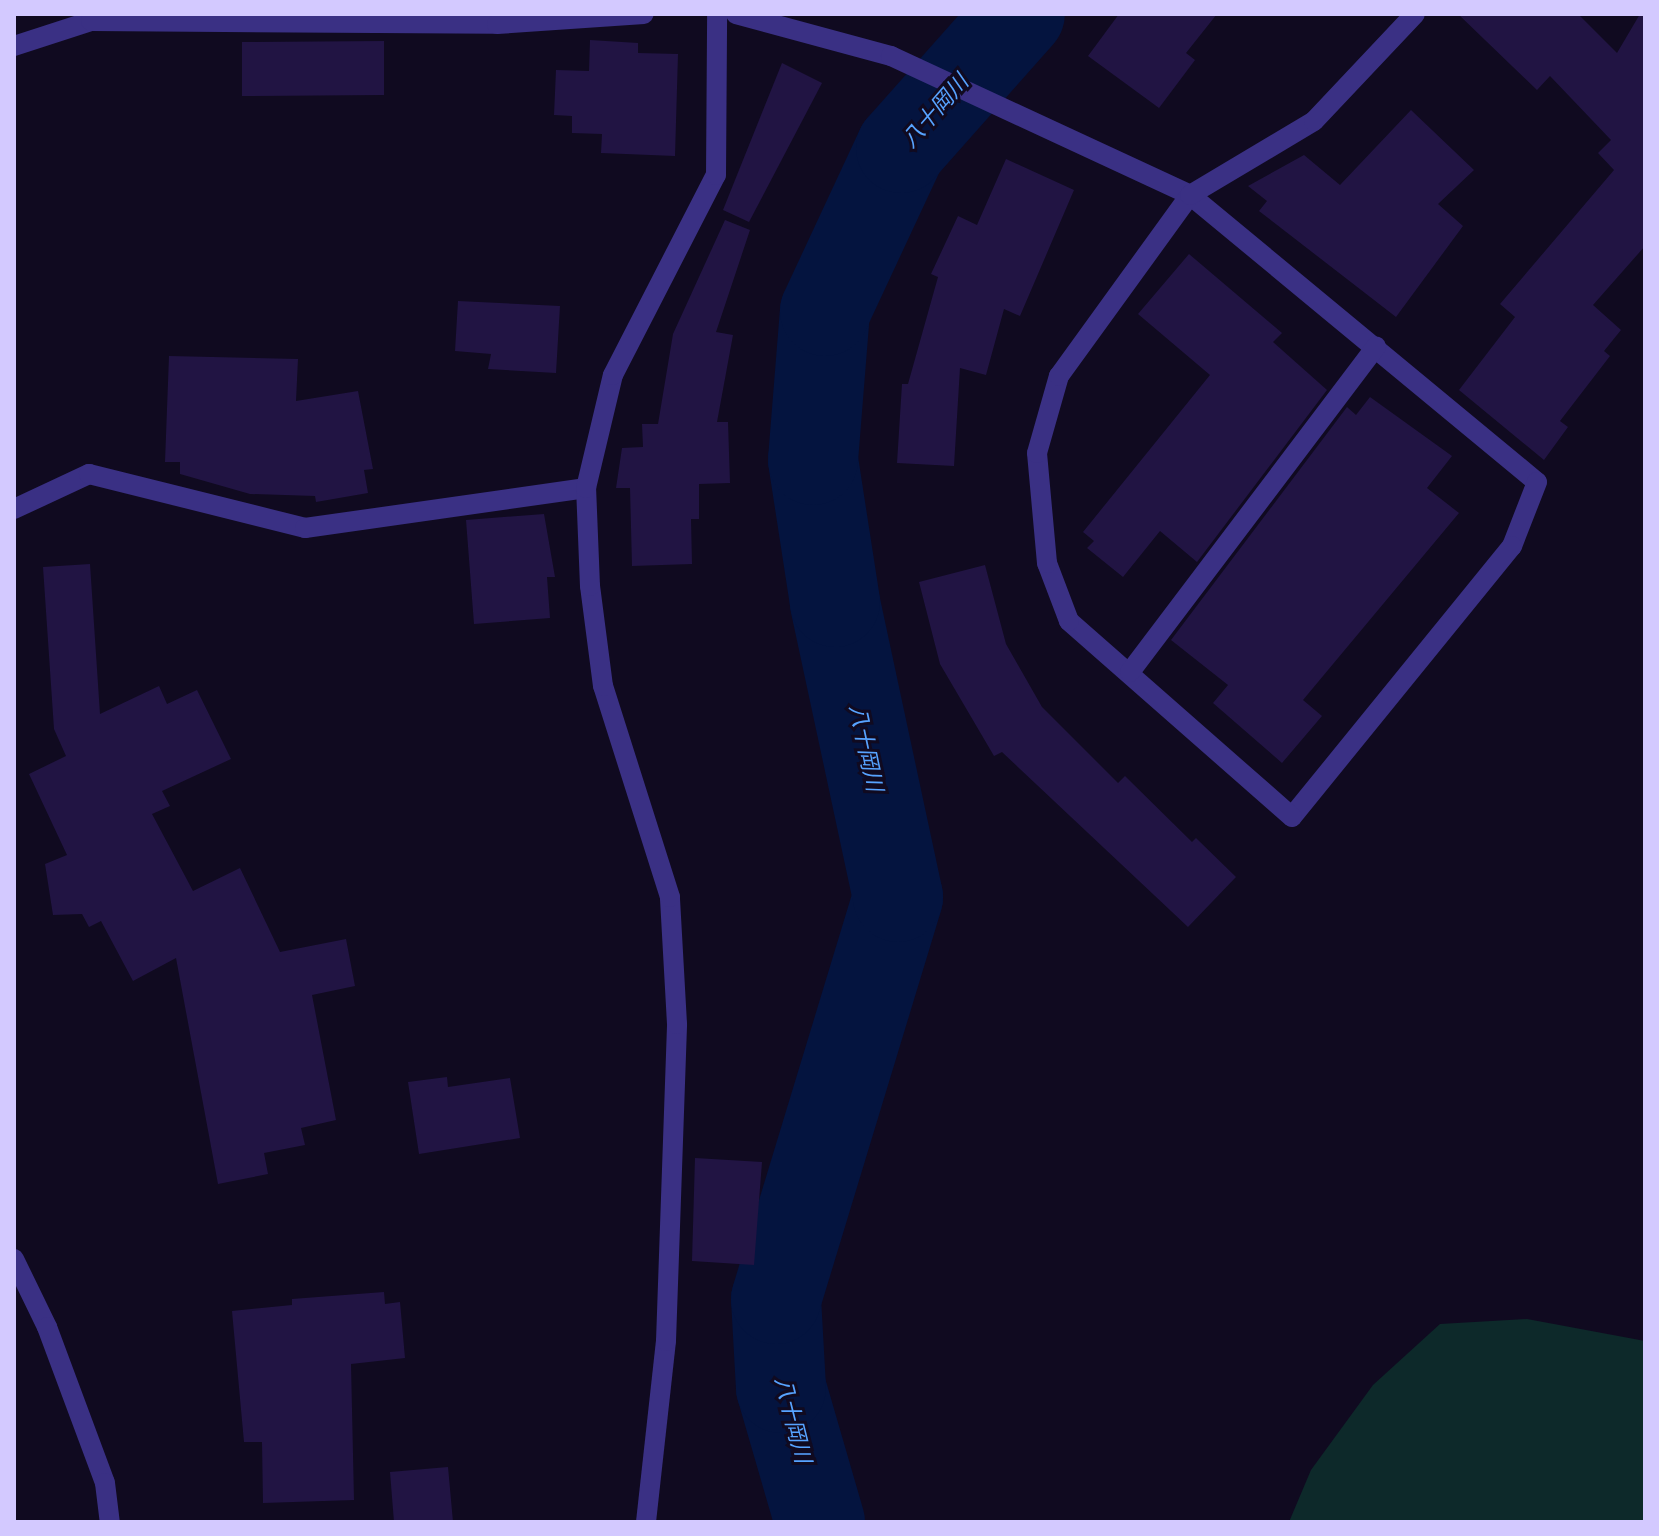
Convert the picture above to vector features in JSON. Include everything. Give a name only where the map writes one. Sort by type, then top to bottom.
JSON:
[{"type":"street","points":[[14,46],[91,21],[497,24],[644,14]]},
{"type":"street","points":[[646,1522],[666,1341],[677,1024],[671,913],[603,686],[590,586],[586,488],[613,375],[716,175],[717,14]]},
{"type":"street","points":[[736,14],[891,56],[1190,195],[1537,482],[1512,546],[1292,817],[1069,621],[1047,563],[1037,453],[1059,376],[1190,195],[1314,121],[1415,14]]},
{"type":"street","points":[[1130,672],[1376,347]]},
{"type":"street","points":[[14,509],[89,474],[305,528],[586,488]]},
{"type":"street","points":[[14,1259],[47,1327],[105,1483],[110,1522]]},
{"type":"green space","points":[[1527,1319],[1645,1341],[1645,1522],[1289,1522],[1311,1470],[1373,1385],[1440,1324]]},
{"type":"building","points":[[1119,14],[1217,14],[1186,53],[1195,60],[1159,108],[1088,56]]},
{"type":"building","points":[[1458,14],[1578,14],[1617,53],[1640,14],[1645,14],[1645,246],[1593,305],[1621,330],[1604,351],[1610,356],[1560,421],[1568,427],[1544,460],[1459,390],[1515,317],[1500,304],[1614,170],[1598,153],[1611,140],[1550,76],[1537,90]]},
{"type":"building","points":[[590,40],[638,43],[638,53],[678,54],[675,156],[601,153],[602,134],[572,133],[572,116],[554,115],[556,70],[589,71]]},
{"type":"building","points":[[384,41],[384,95],[242,96],[242,42]]},
{"type":"building","points":[[782,63],[822,83],[749,222],[723,210]]},
{"type":"building","points":[[1411,110],[1474,170],[1438,204],[1463,226],[1396,317],[1259,211],[1267,201],[1248,186],[1304,155],[1340,185]]},
{"type":"building","points":[[1006,159],[1074,190],[1020,316],[1004,309],[986,375],[960,368],[954,466],[897,463],[902,384],[908,384],[938,277],[931,274],[958,216],[977,225]]},
{"type":"building","points":[[725,220],[750,230],[716,332],[733,335],[717,422],[728,422],[730,483],[699,484],[699,519],[691,519],[692,564],[632,566],[630,488],[616,488],[622,448],[643,447],[642,424],[658,424],[673,334]]},
{"type":"building","points":[[1189,254],[1282,333],[1273,342],[1327,390],[1197,562],[1160,531],[1123,577],[1087,548],[1094,541],[1083,532],[1210,375],[1138,314]]},
{"type":"building","points":[[458,301],[560,306],[556,373],[488,369],[491,354],[455,351]]},
{"type":"building","points":[[169,356],[298,359],[296,401],[358,391],[373,469],[364,470],[368,493],[316,502],[315,496],[250,494],[180,474],[180,462],[165,462]]},
{"type":"building","points":[[1370,397],[1452,456],[1427,488],[1459,513],[1303,700],[1322,716],[1282,763],[1213,703],[1228,685],[1171,640],[1347,407],[1356,415]]},
{"type":"building","points":[[544,514],[555,577],[547,577],[550,618],[474,624],[466,520]]},
{"type":"building","points":[[90,564],[100,714],[159,686],[167,704],[197,690],[231,759],[162,791],[170,806],[152,814],[193,891],[240,868],[280,952],[346,939],[355,986],[312,995],[336,1120],[301,1128],[305,1145],[264,1153],[268,1174],[218,1184],[176,958],[133,981],[101,921],[89,927],[82,914],[53,915],[45,864],[67,855],[29,774],[66,756],[54,729],[43,567]]},
{"type":"building","points":[[985,565],[1006,644],[1042,707],[1118,783],[1125,776],[1192,842],[1196,838],[1236,877],[1188,927],[1002,752],[994,756],[940,664],[919,582]]},
{"type":"building","points":[[447,1077],[448,1087],[510,1078],[520,1138],[419,1154],[408,1082]]},
{"type":"building","points":[[695,1158],[762,1162],[754,1265],[692,1261]]},
{"type":"building","points":[[384,1292],[385,1304],[400,1302],[405,1358],[351,1364],[354,1500],[263,1503],[262,1442],[244,1442],[232,1311],[292,1305],[292,1299]]},
{"type":"building","points":[[448,1467],[453,1522],[394,1522],[390,1472]]},
{"type":"waterway","name":"八十岡川","points":[[820,1522],[781,1388],[776,1299],[898,897],[835,602],[813,460],[825,311],[901,148],[1020,14]]}]
